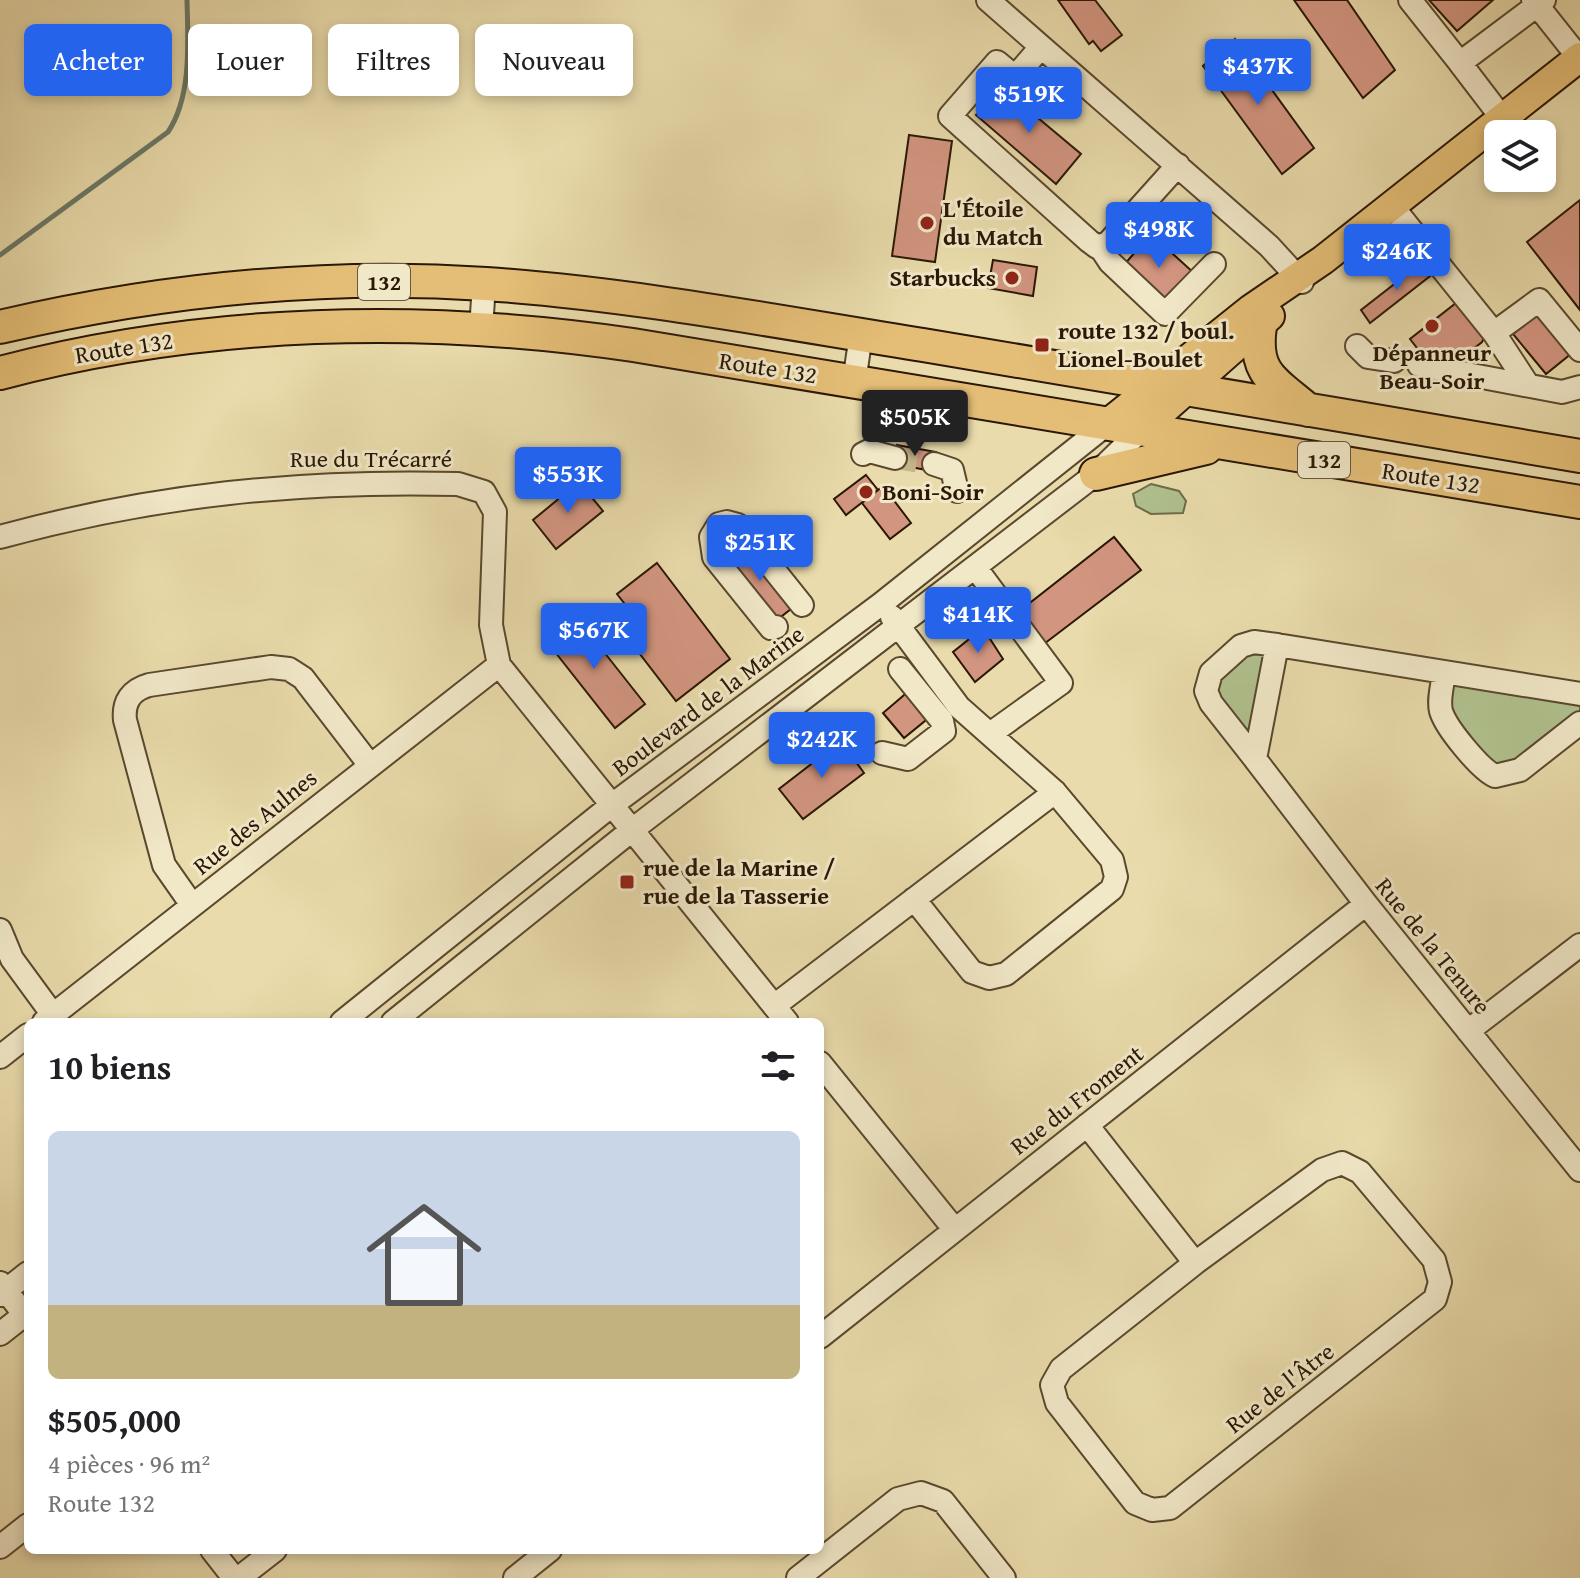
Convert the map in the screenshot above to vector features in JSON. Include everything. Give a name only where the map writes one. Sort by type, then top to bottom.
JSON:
[{"type":"highway","name":"Route 132","points":[[0,327],[105,305],[229,289],[342,282],[484,284],[624,299],[861,335],[1580,456]]},
{"type":"highway","name":"Route 132","points":[[0,373],[107,349],[230,333],[352,326],[481,329],[607,341],[1580,502]]},
{"type":"highway","points":[[1260,326],[1257,348],[1261,367],[1308,410]]},
{"type":"highway","points":[[1096,474],[1223,444]]},
{"type":"main road","points":[[1107,424],[1300,279],[1579,58]]},
{"type":"main road","points":[[1141,430],[1260,326],[1300,279]]},
{"type":"street","points":[[988,0],[1269,246],[1300,279]]},
{"type":"street","points":[[1410,0],[1502,118]]},
{"type":"street","points":[[1460,63],[1538,2],[1579,58]]},
{"type":"street","points":[[1041,47],[1015,77],[997,62],[950,116],[1089,241],[1100,247],[1110,262],[1165,314],[1214,264]]},
{"type":"street","points":[[1100,247],[1108,243],[1178,165]]},
{"type":"street","points":[[1391,205],[1494,333],[1528,385]]},
{"type":"street","points":[[481,329],[484,284]]},
{"type":"street","points":[[1494,333],[1539,300],[1580,350]]},
{"type":"street","points":[[854,382],[861,335]]},
{"type":"street","points":[[1357,346],[1368,357],[1394,361]]},
{"type":"street","points":[[1419,365],[1569,392],[1580,387]]},
{"type":"street","name":"Boulevard de la Marine","points":[[347,1018],[612,805],[881,604],[1107,424]]},
{"type":"street","points":[[398,1018],[632,830],[1096,474],[1141,430]]},
{"type":"street","points":[[863,454],[869,451],[895,458]]},
{"type":"street","points":[[934,464],[952,470],[957,491]]},
{"type":"street","name":"Rue du Trécarré","points":[[0,537],[78,516],[177,497],[274,486],[382,482],[469,485],[484,492],[495,512],[491,625],[499,665],[781,1014]]},
{"type":"street","points":[[776,627],[771,628],[714,557],[711,537],[719,524],[727,522],[738,525],[802,605]]},
{"type":"street","points":[[975,567],[1061,683],[990,734]]},
{"type":"street","points":[[881,604],[959,707],[1055,792],[1112,860],[1116,877],[1112,889],[1006,974],[989,978],[972,972],[914,899]]},
{"type":"street","name":"Rue de la Tenure","points":[[1578,1164],[1366,904],[1211,703],[1206,684],[1211,673],[1241,646],[1254,642],[1580,694]]},
{"type":"street","points":[[1255,759],[1277,645]]},
{"type":"street","name":"Rue des Aulnes","points":[[49,1018],[499,665]]},
{"type":"street","points":[[192,905],[167,872],[158,846],[124,715],[126,703],[135,691],[149,685],[271,667],[289,669],[303,678],[369,764]]},
{"type":"street","points":[[882,753],[908,759],[944,731],[942,721],[900,669]]},
{"type":"street","points":[[1444,672],[1440,700],[1443,717],[1481,767],[1495,776],[1520,770],[1580,723]]},
{"type":"street","points":[[781,1014],[914,899],[1055,792]]},
{"type":"street","name":"Rue du Froment","points":[[824,1334],[1366,904]]},
{"type":"street","points":[[0,930],[12,959],[49,1018]]},
{"type":"street","points":[[1468,1031],[1580,945]]},
{"type":"street","points":[[0,1057],[24,1038]]},
{"type":"street","points":[[824,1068],[955,1230]]},
{"type":"street","points":[[1087,1125],[1195,1263]]},
{"type":"street","name":"Rue de l'Âtre","points":[[1342,1163],[1360,1172],[1434,1260],[1440,1282],[1435,1299],[1387,1337],[1170,1508],[1152,1510],[1135,1503],[1057,1403],[1052,1385],[1061,1369],[1195,1263],[1322,1170],[1342,1163]]},
{"type":"street","points":[[24,1276],[2,1290],[24,1312]]},
{"type":"street","points":[[0,1334],[24,1317]]},
{"type":"street","points":[[798,1578],[898,1499],[921,1493],[943,1501],[1004,1578]]},
{"type":"street","points":[[0,1547],[24,1528]]},
{"type":"street","points":[[216,1554],[237,1578],[270,1554]]},
{"type":"street","points":[[515,1578],[545,1554]]},
{"type":"green space","points":[[1151,484],[1179,491],[1186,501],[1183,513],[1151,514],[1136,506],[1133,494]]},
{"type":"green space","points":[[1277,645],[1255,759],[1208,678],[1241,646]]},
{"type":"green space","points":[[1444,672],[1580,694],[1580,723],[1495,776],[1440,700]]},
{"type":"building","points":[[1058,0],[1095,0],[1122,35],[1101,51],[1093,41],[1089,44]]},
{"type":"building","points":[[1294,0],[1347,0],[1395,70],[1363,98]]},
{"type":"building","points":[[1429,0],[1493,0],[1457,31]]},
{"type":"building","points":[[1235,39],[1314,148],[1282,174],[1203,66]]},
{"type":"building","points":[[1001,87],[1081,154],[1056,184],[976,115]]},
{"type":"building","points":[[909,135],[952,141],[935,262],[892,256]]},
{"type":"building","points":[[1580,200],[1580,310],[1527,242]]},
{"type":"building","points":[[1151,234],[1195,274],[1167,306],[1123,266]]},
{"type":"building","points":[[993,260],[1037,267],[1033,296],[988,288]]},
{"type":"building","points":[[1424,261],[1434,273],[1370,323],[1361,310]]},
{"type":"building","points":[[1456,303],[1484,338],[1482,342],[1458,361],[1424,357],[1410,339]]},
{"type":"building","points":[[1540,312],[1572,353],[1546,374],[1513,334]]},
{"type":"building","points":[[897,445],[936,452],[932,471],[894,464]]},
{"type":"building","points":[[866,475],[878,490],[846,515],[834,499]]},
{"type":"building","points":[[579,482],[603,511],[556,549],[533,520]]},
{"type":"building","points":[[883,486],[911,523],[890,539],[862,503]]},
{"type":"building","points":[[1114,537],[1141,570],[1044,644],[1017,613]]},
{"type":"building","points":[[748,543],[796,605],[773,623],[724,561]]},
{"type":"building","points":[[657,563],[730,659],[676,701],[623,632],[638,621],[617,594]]},
{"type":"building","points":[[574,614],[645,704],[615,728],[544,638]]},
{"type":"building","points":[[983,628],[1003,659],[975,682],[953,652]]},
{"type":"building","points":[[910,690],[931,716],[904,738],[883,713]]},
{"type":"building","points":[[841,741],[864,773],[803,819],[779,789]]},
{"type":"waterway","points":[[0,255],[168,132],[176,118],[185,85],[187,0]]},
{"type":"tunnel","points":[[895,458],[934,464]]},
{"type":"place","name":"L'Étoile du Match","points":[[927,223]]},
{"type":"place","name":"Starbucks","points":[[1012,278]]},
{"type":"place","name":"Dépanneur Beau-Soir","points":[[1432,326]]},
{"type":"place","name":"route 132 / boul. Lionel-Boulet","points":[[1042,345]]},
{"type":"place","name":"Boni-Soir","points":[[866,492]]},
{"type":"place","name":"rue de la Marine / rue de la Tasserie","points":[[627,882]]}]
